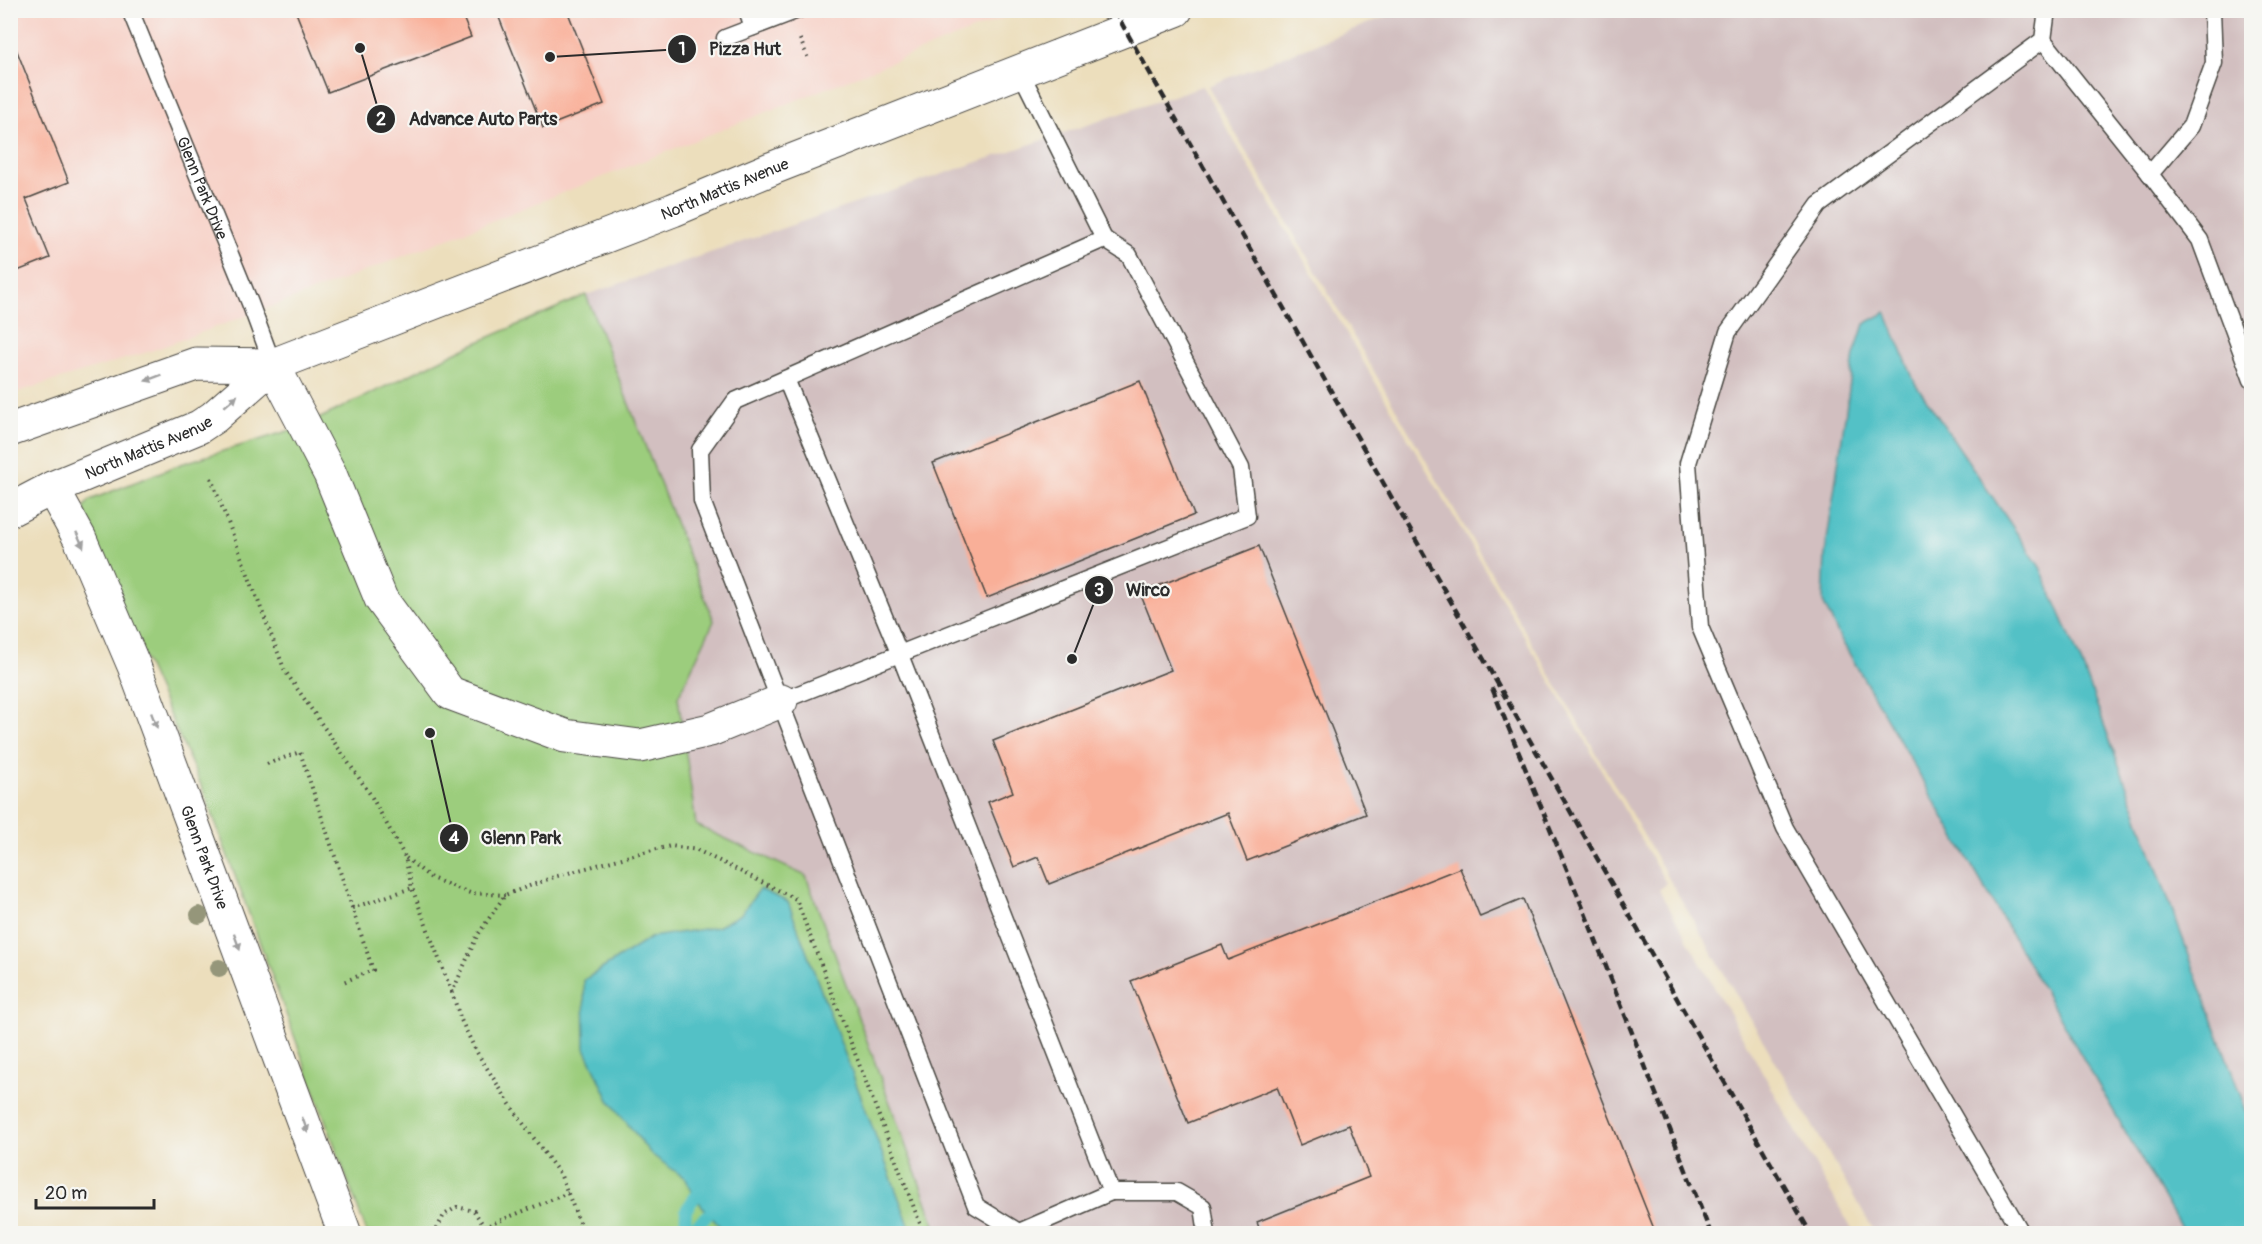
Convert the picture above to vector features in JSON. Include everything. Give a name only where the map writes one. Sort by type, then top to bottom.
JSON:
[{"type":"main road","name":"North Mattis Avenue","points":[[10,510],[52,488],[199,427],[214,417],[273,365],[673,210],[1176,10]]},
{"type":"main road","name":"North Mattis Avenue","points":[[10,430],[196,364],[273,365]]},
{"type":"main road","points":[[273,365],[330,474],[381,599],[450,693],[565,736],[640,746],[710,730],[781,700]]},
{"type":"main road","name":"Glenn Park Drive","points":[[52,488],[80,539],[134,666],[345,1233]]},
{"type":"lane","name":"Glenn Park Drive","points":[[130,10],[250,303],[273,365]]},
{"type":"lane","points":[[747,10],[753,27]]},
{"type":"lane","points":[[725,38],[798,10]]},
{"type":"lane","points":[[2022,1233],[1785,828],[1700,627],[1688,463],[1728,332],[1819,205],[2043,40],[2047,10]]},
{"type":"lane","points":[[2150,174],[2191,126],[2214,63],[2212,10]]},
{"type":"lane","points":[[2043,40],[2150,174],[2199,240],[2252,380]]},
{"type":"lane","points":[[781,700],[900,655],[1247,516],[1241,468],[1129,255],[1104,239],[1020,71]]},
{"type":"lane","points":[[1104,239],[735,401],[700,450],[702,501],[781,700],[975,1206],[1021,1233],[1111,1192],[1177,1192],[1203,1207],[1207,1233]]},
{"type":"lane","points":[[786,379],[900,655],[1111,1192]]},
{"type":"path","points":[[212,478],[285,671],[370,794],[405,857],[412,888],[461,1020],[476,1051],[515,1112],[561,1176],[584,1233]]},
{"type":"path","points":[[267,764],[300,752],[373,970],[341,983]]},
{"type":"path","points":[[405,857],[431,878],[470,893],[505,896],[554,877],[671,846],[697,850],[796,898],[924,1233]]},
{"type":"path","points":[[352,908],[412,888]]},
{"type":"path","points":[[452,993],[477,936],[505,896]]},
{"type":"path","points":[[467,1233],[568,1193]]},
{"type":"path","points":[[434,1233],[444,1215],[457,1207],[474,1211],[484,1226]]},
{"type":"shaded area","points":[[11,11],[1021,11],[343,280],[151,351],[11,394]]},
{"type":"shaded area","points":[[1400,11],[2251,11],[2251,1233],[1875,1233],[1208,86]]},
{"type":"shaded area","points":[[1202,86],[1666,883],[1659,890],[1854,1233],[938,1233],[806,876],[696,826],[678,697],[713,621],[586,295]]},
{"type":"green space","points":[[586,295],[714,621],[678,697],[696,825],[806,876],[938,1233],[367,1233],[204,792],[92,542],[84,507],[90,500],[181,464],[304,426],[469,346]]},
{"type":"water","points":[[1886,312],[1915,383],[2040,567],[2081,662],[2251,1124],[2251,1233],[2184,1233],[1839,636],[1823,602],[1825,554],[1854,355],[1864,324]]},
{"type":"water","points":[[760,889],[788,902],[912,1233],[725,1233],[692,1194],[686,1179],[651,1154],[609,1100],[585,1048],[584,980],[652,937],[717,927],[741,914]]},
{"type":"building","points":[[295,10],[460,10],[471,37],[328,92]]},
{"type":"building","points":[[496,10],[567,10],[604,104],[543,128]]},
{"type":"building","points":[[11,36],[69,182],[26,199],[50,258],[10,274]]},
{"type":"building","points":[[1140,381],[1194,515],[987,598],[933,463]]},
{"type":"building","points":[[1259,546],[1366,814],[1247,861],[1228,813],[1049,884],[1038,857],[1014,867],[988,802],[1013,792],[993,741],[1171,670],[1140,593]]},
{"type":"building","points":[[1460,868],[1480,917],[1523,899],[1656,1234],[1261,1234],[1257,1222],[1369,1177],[1349,1125],[1300,1145],[1277,1087],[1188,1123],[1131,981],[1222,945],[1228,960]]},
{"type":"waterway","points":[[685,1234],[686,1210],[695,1197]]},
{"type":"waterway","points":[[686,1234],[709,1214]]},
{"type":"railway","points":[[1114,10],[1811,1234]]},
{"type":"railway","points":[[1492,688],[1585,913],[1711,1234]]},
{"type":"place","name":"Advance Auto Parts","points":[[360,48]]},
{"type":"place","name":"Pizza Hut","points":[[550,57]]},
{"type":"place","name":"Wirco","points":[[1072,659]]},
{"type":"place","name":"Glenn Park","points":[[430,733]]}]
